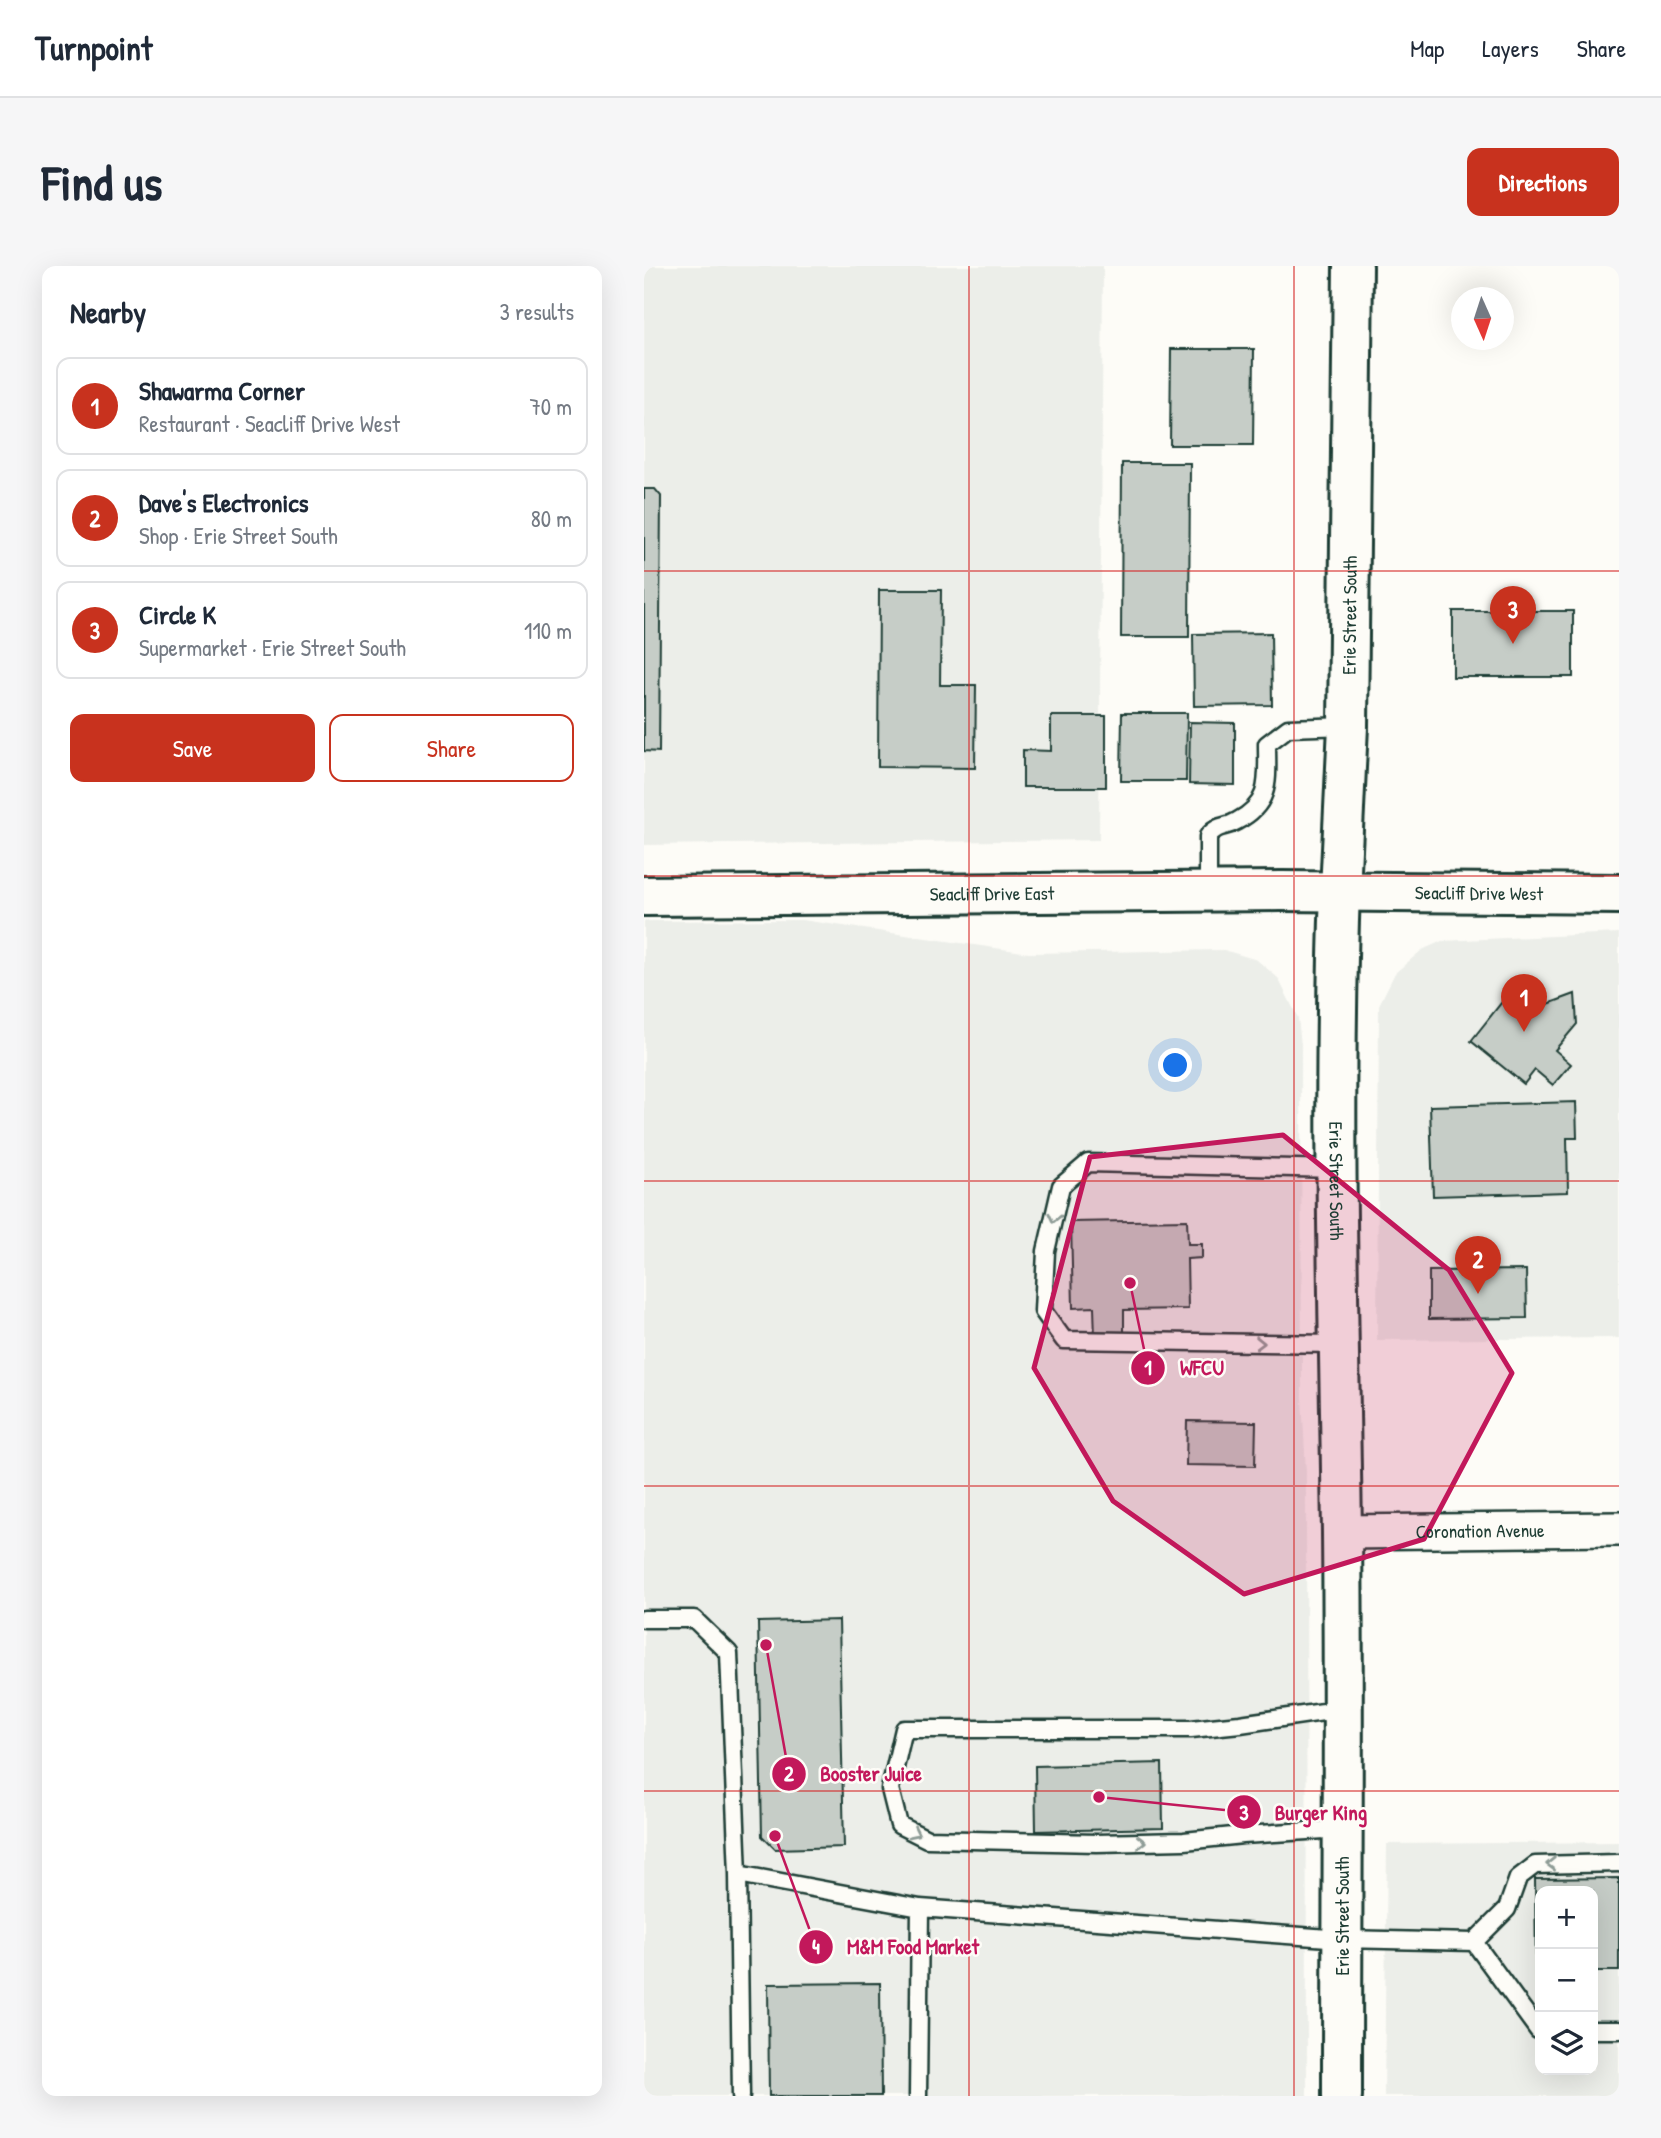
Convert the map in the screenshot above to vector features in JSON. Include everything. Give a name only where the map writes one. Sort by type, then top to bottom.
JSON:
[{"type":"main road","name":"Erie Street South","points":[[1342,2096],[1344,1709],[1337,980],[1348,726],[1353,266]]},
{"type":"main road","name":"Seacliff Drive East","points":[[644,896],[1340,891]]},
{"type":"main road","name":"Seacliff Drive West","points":[[1340,891],[1619,894]]},
{"type":"street","name":"Coronation Avenue","points":[[1342,1532],[1619,1529]]},
{"type":"lane","points":[[1208,891],[1208,836],[1216,828],[1234,824],[1253,812],[1266,792],[1268,744],[1288,728],[1348,726]]},
{"type":"lane","points":[[1337,1169],[1088,1163],[1061,1186],[1046,1251],[1043,1311],[1064,1340],[1339,1344]]},
{"type":"lane","points":[[644,1619],[694,1619],[729,1653],[738,1874],[741,2096]]},
{"type":"lane","points":[[1342,1829],[1243,1835],[1184,1842],[927,1839],[899,1825],[890,1789],[904,1729],[1191,1729],[1344,1709]]},
{"type":"lane","points":[[738,1874],[920,1908],[1342,1939],[1474,1942],[1507,1909],[1518,1878],[1535,1865],[1619,1863]]},
{"type":"lane","points":[[918,2096],[920,1908]]},
{"type":"lane","points":[[1474,1942],[1535,2026]]},
{"type":"lane","points":[[1598,2030],[1619,2030]]},
{"type":"highlighted area","points":[[1283,1135],[1449,1270],[1512,1373],[1424,1539],[1244,1594],[1113,1501],[1034,1368],[1090,1157]]},
{"type":"shaded area","points":[[644,266],[1103,266],[1099,840],[644,845]]},
{"type":"shaded area","points":[[802,920],[1029,953],[1224,950],[1257,960],[1278,978],[1298,1018],[1301,1045],[1302,1397],[1306,1472],[1307,2096],[644,2096],[644,921]]},
{"type":"shaded area","points":[[1619,933],[1619,1338],[1377,1340],[1379,1005],[1395,973],[1422,950],[1442,941]]},
{"type":"shaded area","points":[[1619,1842],[1619,2096],[1384,2096],[1387,1844]]},
{"type":"building","points":[[1171,349],[1254,349],[1253,445],[1170,445]]},
{"type":"building","points":[[1122,463],[1190,463],[1189,637],[1121,637]]},
{"type":"building","points":[[644,489],[655,489],[661,496],[659,752],[644,751]]},
{"type":"building","points":[[879,590],[941,590],[940,685],[976,685],[975,768],[878,767]]},
{"type":"building","points":[[1453,611],[1573,611],[1573,677],[1453,677]]},
{"type":"building","points":[[1271,633],[1272,705],[1194,706],[1193,634]]},
{"type":"building","points":[[1122,713],[1187,713],[1186,781],[1121,781]]},
{"type":"building","points":[[1051,716],[1106,716],[1106,787],[1023,787],[1023,750],[1051,751]]},
{"type":"building","points":[[1190,722],[1235,723],[1235,785],[1189,784]]},
{"type":"building","points":[[1513,988],[1537,1008],[1575,994],[1577,1024],[1555,1050],[1571,1064],[1553,1085],[1535,1070],[1524,1084],[1471,1041]]},
{"type":"building","points":[[1576,1102],[1577,1138],[1567,1138],[1568,1192],[1433,1196],[1430,1106]]},
{"type":"building","points":[[1187,1220],[1188,1244],[1202,1244],[1202,1258],[1187,1259],[1188,1309],[1124,1310],[1124,1338],[1095,1338],[1094,1307],[1073,1308],[1071,1222]]},
{"type":"building","points":[[1526,1270],[1527,1318],[1429,1319],[1429,1271]]},
{"type":"building","points":[[1187,1421],[1256,1422],[1255,1466],[1186,1465]]},
{"type":"building","points":[[839,1620],[844,1847],[775,1849],[762,1836],[758,1622]]},
{"type":"building","points":[[1162,1763],[1163,1828],[1036,1831],[1035,1766]]},
{"type":"building","points":[[1619,1878],[1619,1971],[1598,1971],[1598,1886],[1535,1886],[1535,1879]]},
{"type":"building","points":[[880,1983],[881,2096],[769,2096],[768,1984]]},
{"type":"place","name":"Circle K","points":[[1513,644]]},
{"type":"place","name":"Shawarma Corner","points":[[1524,1032]]},
{"type":"place","name":"WFCU","points":[[1130,1283]]},
{"type":"place","name":"Dave's Electronics","points":[[1478,1294]]},
{"type":"place","name":"Booster Juice","points":[[766,1645]]},
{"type":"place","name":"Burger King","points":[[1099,1797]]},
{"type":"place","name":"M&M Food Market","points":[[775,1836]]}]
